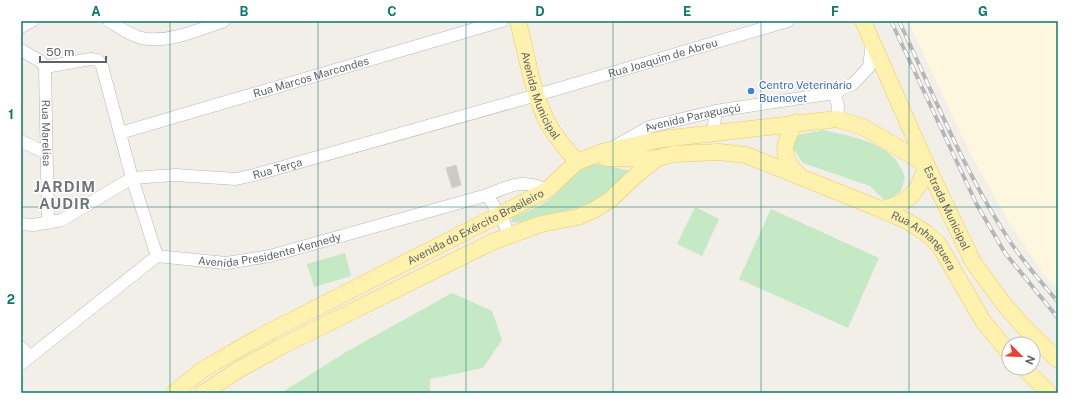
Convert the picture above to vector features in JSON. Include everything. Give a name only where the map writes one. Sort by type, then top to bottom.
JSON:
[{"type":"main road","name":"Avenida Municipal","points":[[518,21],[537,95],[549,124],[562,146],[577,162]]},
{"type":"main road","points":[[863,21],[926,164],[922,179],[910,196],[894,207],[880,208]]},
{"type":"main road","name":"Estrada Municipal","points":[[796,122],[837,119],[863,128],[926,164],[973,262],[1003,303],[1021,324],[1058,360]]},
{"type":"main road","points":[[796,122],[789,132],[785,147],[790,167],[799,175]]},
{"type":"main road","name":"Avenida do Exército Brasileiro","points":[[174,393],[202,370],[261,336],[499,216],[547,190],[577,162],[606,152],[663,139],[796,122]]},
{"type":"main road","name":"Avenida do Exército Brasileiro","points":[[203,393],[240,369],[280,347],[508,235],[541,224],[578,217],[594,210],[610,200],[635,176],[658,158],[687,152],[733,153],[760,159],[799,175]]},
{"type":"main road","points":[[577,162],[610,158],[640,160],[658,158]]},
{"type":"main road","name":"Rua Anhanguera","points":[[799,175],[880,208],[907,221],[926,233],[939,245],[983,321],[1001,343]]},
{"type":"main road","points":[[1032,376],[1049,393]]},
{"type":"street","points":[[21,27],[32,21]]},
{"type":"street","points":[[109,21],[134,35],[150,40],[177,36],[224,21]]},
{"type":"street","name":"Rua Marcos Marcondes","points":[[120,133],[502,21]]},
{"type":"street","name":"Rua Joaquim de Abreu","points":[[537,95],[788,21]]},
{"type":"street","name":"Avenida Paraguaçú","points":[[606,152],[649,127],[716,110],[834,92],[853,84],[869,67],[872,40]]},
{"type":"street","points":[[21,50],[45,67],[84,60],[98,60],[102,66],[132,178],[157,256],[25,361],[21,347]]},
{"type":"street","name":"Rua Marelisa","points":[[45,67],[48,223]]},
{"type":"street","points":[[834,92],[838,105],[837,119]]},
{"type":"street","name":"Rua Terça","points":[[21,224],[33,225],[62,220],[132,178],[175,175],[236,179],[537,95]]},
{"type":"street","points":[[713,132],[716,110]]},
{"type":"street","points":[[21,141],[46,153]]},
{"type":"street","name":"Avenida Presidente Kennedy","points":[[157,256],[226,263],[270,256],[487,195],[516,184],[537,185],[547,190]]},
{"type":"street","points":[[487,195],[504,222],[508,235]]},
{"type":"shaded area","points":[[908,21],[1058,21],[1058,290],[1041,271],[1008,220],[971,155]]},
{"type":"green space","points":[[823,130],[871,143],[888,152],[897,162],[905,177],[901,191],[886,202],[870,186],[803,163],[792,147],[798,135]]},
{"type":"green space","points":[[598,164],[631,171],[622,182],[612,190],[591,202],[579,207],[536,217],[522,222],[511,222],[513,217],[539,206],[554,196],[575,173],[581,169]]},
{"type":"green space","points":[[695,207],[719,219],[702,256],[677,244]]},
{"type":"green space","points":[[771,209],[879,258],[848,328],[739,279]]},
{"type":"green space","points":[[345,253],[351,276],[314,287],[307,264]]},
{"type":"green space","points":[[452,293],[492,311],[502,340],[483,368],[430,379],[430,393],[281,393],[346,352]]},
{"type":"building","points":[[456,165],[461,185],[452,188],[446,168]]},
{"type":"railway","points":[[891,21],[977,205],[1005,253],[1058,318]]},
{"type":"railway","points":[[899,21],[951,134],[994,217],[1016,251],[1058,302]]},
{"type":"place","name":"Centro Veterinário Buenovet","points":[[751,91]]},
{"type":"district","name":"JARDIM AUDIR","points":[[65,194]]}]
